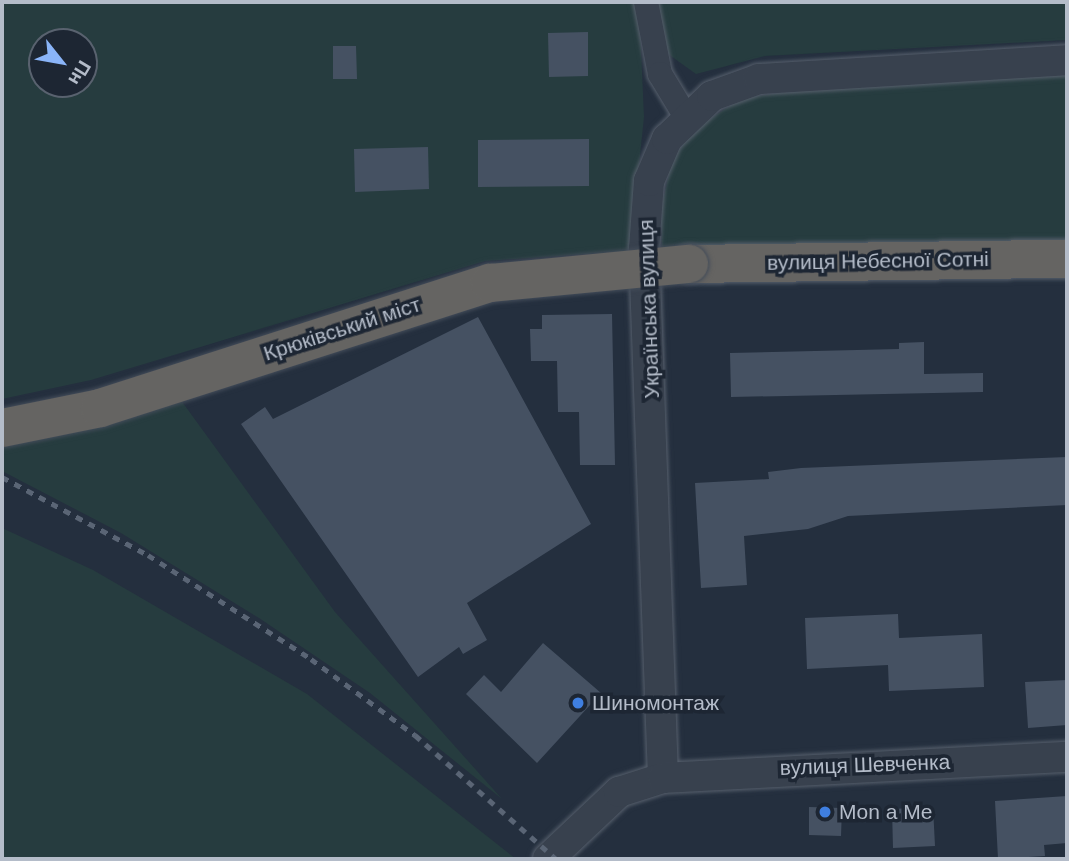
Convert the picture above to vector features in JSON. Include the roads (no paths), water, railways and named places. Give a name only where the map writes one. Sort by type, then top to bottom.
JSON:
[{"type":"highway","name":"вулиця Небесної Сотні","points":[[689,264],[1067,259]]},
{"type":"highway","name":"Крюківський міст","points":[[2,428],[100,408],[490,283],[689,264]]},
{"type":"street","points":[[646,2],[660,74],[686,117]]},
{"type":"street","name":"Українська вулиця","points":[[663,778],[644,249],[649,181],[667,139],[686,117],[712,96],[759,79],[1067,60]]},
{"type":"street","name":"вулиця Шевченка","points":[[548,859],[619,792],[663,778],[1067,757]]},
{"type":"railway","points":[[2,477],[148,555],[311,659],[415,735],[556,859]]},
{"type":"place","name":"Шиномонтаж","points":[[578,703]]},
{"type":"place","name":"Mon a Me","points":[[825,812]]}]
